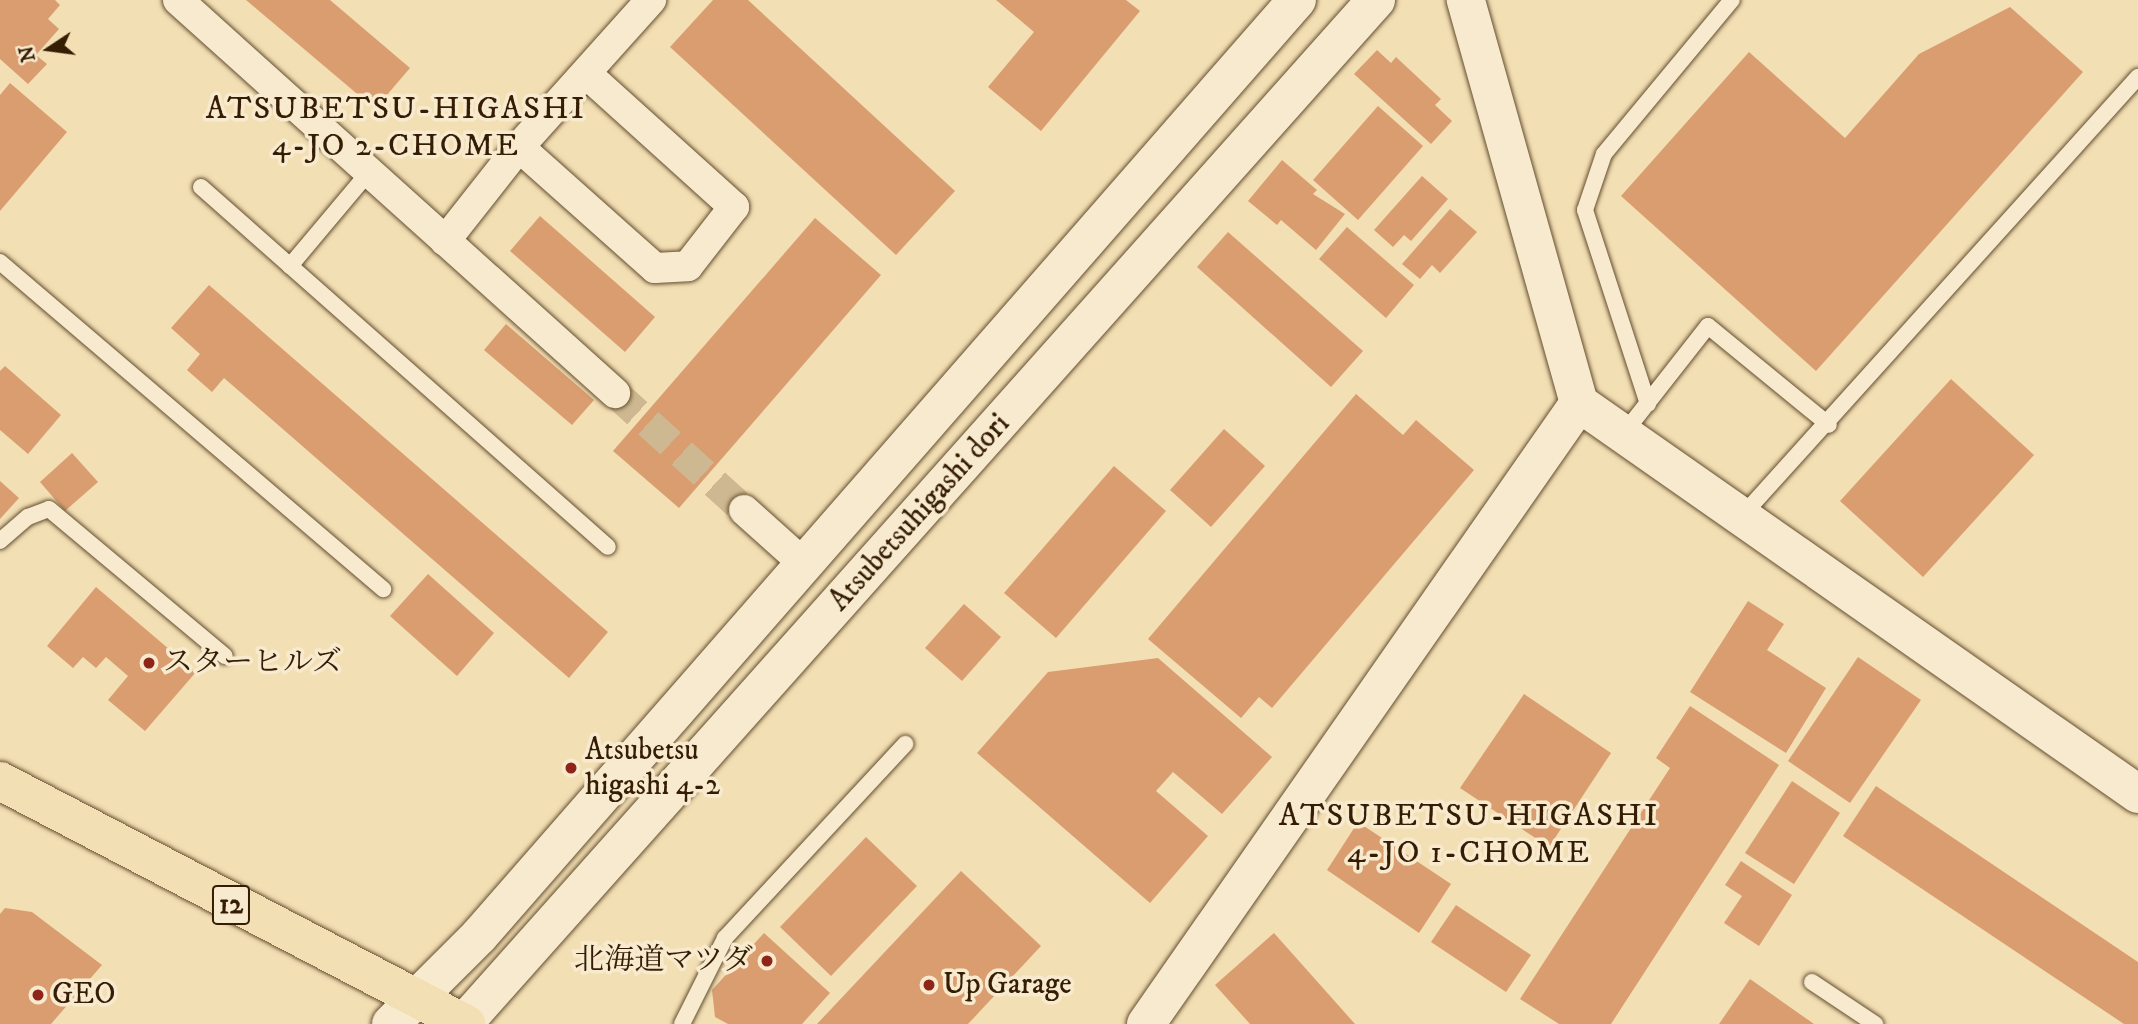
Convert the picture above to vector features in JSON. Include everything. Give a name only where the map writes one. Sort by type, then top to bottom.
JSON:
[{"type":"highway","name":"12","points":[[0,781],[402,1012],[464,1024]]},
{"type":"street","points":[[178,0],[615,393]]},
{"type":"street","points":[[445,241],[519,147],[651,0]]},
{"type":"street","name":"Atsubetsuhigashi dori","points":[[402,1012],[479,936],[1297,0]]},
{"type":"street","name":"Atsubetsuhigashi dori","points":[[464,1024],[1376,0]]},
{"type":"street","points":[[1465,0],[1579,403],[2138,794]]},
{"type":"street","points":[[519,147],[655,268],[688,266],[734,207],[587,74]]},
{"type":"street","points":[[1146,1024],[1579,403]]},
{"type":"street","points":[[744,510],[803,563]]},
{"type":"lane","points":[[1648,404],[1585,210],[1604,154],[1732,0]]},
{"type":"lane","points":[[1741,518],[1829,425],[2138,77]]},
{"type":"lane","points":[[290,266],[369,172]]},
{"type":"lane","points":[[201,187],[608,547]]},
{"type":"lane","points":[[0,262],[383,589]]},
{"type":"lane","points":[[1624,433],[1708,326],[1829,425]]},
{"type":"lane","points":[[0,541],[28,517],[49,509],[225,656]]},
{"type":"lane","points":[[682,1024],[724,938],[905,744]]},
{"type":"lane","points":[[1812,982],[1875,1024]]},
{"type":"building","points":[[0,0],[55,0],[60,5],[48,19],[59,29],[36,55],[47,64],[28,84],[0,59]]},
{"type":"building","points":[[246,0],[330,0],[410,68],[375,109]]},
{"type":"building","points":[[713,0],[748,0],[955,191],[896,255],[670,47]]},
{"type":"building","points":[[996,0],[1126,0],[1140,11],[1041,131],[988,87],[1034,32]]},
{"type":"building","points":[[2010,7],[2083,72],[1816,371],[1621,196],[1749,52],[1845,138],[1919,54]]},
{"type":"building","points":[[1377,50],[1391,63],[1396,57],[1441,99],[1435,105],[1452,121],[1431,144],[1354,74]]},
{"type":"building","points":[[10,83],[67,132],[0,211],[0,95]]},
{"type":"building","points":[[1378,106],[1423,146],[1358,220],[1313,180]]},
{"type":"building","points":[[1282,160],[1317,190],[1313,194],[1345,214],[1316,250],[1281,220],[1277,225],[1248,201]]},
{"type":"building","points":[[1422,176],[1448,199],[1411,241],[1404,235],[1393,247],[1374,230]]},
{"type":"building","points":[[1450,209],[1477,232],[1440,273],[1432,265],[1420,279],[1402,264]]},
{"type":"building","points":[[540,216],[655,317],[625,352],[510,251]]},
{"type":"building","points":[[815,218],[881,275],[679,508],[613,451]]},
{"type":"building","points":[[1347,227],[1414,285],[1386,318],[1319,259]]},
{"type":"building","points":[[1228,232],[1363,351],[1331,387],[1197,267]]},
{"type":"building","points":[[209,285],[608,632],[569,678],[224,378],[212,392],[187,370],[200,354],[171,328]]},
{"type":"building","points":[[506,324],[594,400],[572,425],[484,350]]},
{"type":"building","points":[[5,366],[61,415],[28,454],[0,430],[0,371]]},
{"type":"building","points":[[1951,379],[2034,455],[1923,577],[1840,501]]},
{"type":"building","points":[[1356,394],[1403,435],[1416,420],[1474,470],[1272,708],[1259,697],[1241,718],[1148,639]]},
{"type":"building","points":[[1224,429],[1265,466],[1211,527],[1170,490]]},
{"type":"building","points":[[72,453],[98,482],[65,511],[40,482]]},
{"type":"building","points":[[1114,466],[1166,511],[1056,638],[1004,593]]},
{"type":"building","points":[[0,481],[19,498],[0,519]]},
{"type":"building","points":[[428,574],[494,633],[457,676],[390,616]]},
{"type":"building","name":"スターヒルズ","points":[[96,587],[196,672],[145,731],[108,700],[128,676],[106,657],[96,668],[83,657],[73,668],[47,646]]},
{"type":"building","points":[[1748,601],[1784,624],[1767,650],[1826,688],[1786,753],[1690,692]]},
{"type":"building","points":[[964,604],[1001,637],[962,681],[925,648]]},
{"type":"building","points":[[1858,657],[1921,700],[1850,803],[1788,761]]},
{"type":"building","points":[[1158,658],[1272,757],[1222,814],[1173,772],[1156,791],[1208,836],[1150,903],[977,753],[1048,672]]},
{"type":"building","points":[[1524,694],[1611,753],[1549,847],[1460,788]]},
{"type":"building","points":[[1690,706],[1779,765],[1611,1024],[1559,1024],[1520,999],[1670,768],[1656,758]]},
{"type":"building","points":[[1792,781],[1840,813],[1794,884],[1745,853]]},
{"type":"building","points":[[1876,786],[2138,962],[2138,1024],[2124,1024],[1843,836]]},
{"type":"building","points":[[1358,822],[1451,884],[1419,933],[1327,870]]},
{"type":"building","points":[[866,837],[917,886],[831,976],[780,927]]},
{"type":"building","points":[[1741,861],[1792,895],[1759,946],[1724,923],[1742,896],[1725,885]]},
{"type":"building","name":"Up Garage","points":[[961,871],[1041,946],[968,1024],[817,1024]]},
{"type":"building","points":[[1456,905],[1531,955],[1506,992],[1431,942]]},
{"type":"building","name":"GEO","points":[[5,908],[32,912],[102,965],[51,1024],[0,1024],[0,914]]},
{"type":"building","name":"北海道マツダ","points":[[764,933],[830,993],[802,1024],[728,1024],[715,1017],[712,990]]},
{"type":"building","points":[[1274,933],[1355,1024],[1250,1024],[1215,985]]},
{"type":"building","points":[[1750,979],[1814,1024],[1719,1024]]},
{"type":"tunnel","points":[[615,393],[744,510]]},
{"type":"place","name":"スターヒルズ","points":[[149,663]]},
{"type":"place","name":"Atsubetsu higashi 4-2","points":[[571,768]]},
{"type":"place","name":"北海道マツダ","points":[[767,961]]},
{"type":"place","name":"Up Garage","points":[[929,985]]},
{"type":"place","name":"GEO","points":[[38,995]]},
{"type":"district","name":"ATSUBETSU-HIGASHI 4-JO 2-CHOME","points":[[396,128]]},
{"type":"district","name":"ATSUBETSU-HIGASHI 4-JO 1-CHOME","points":[[1469,836]]}]
